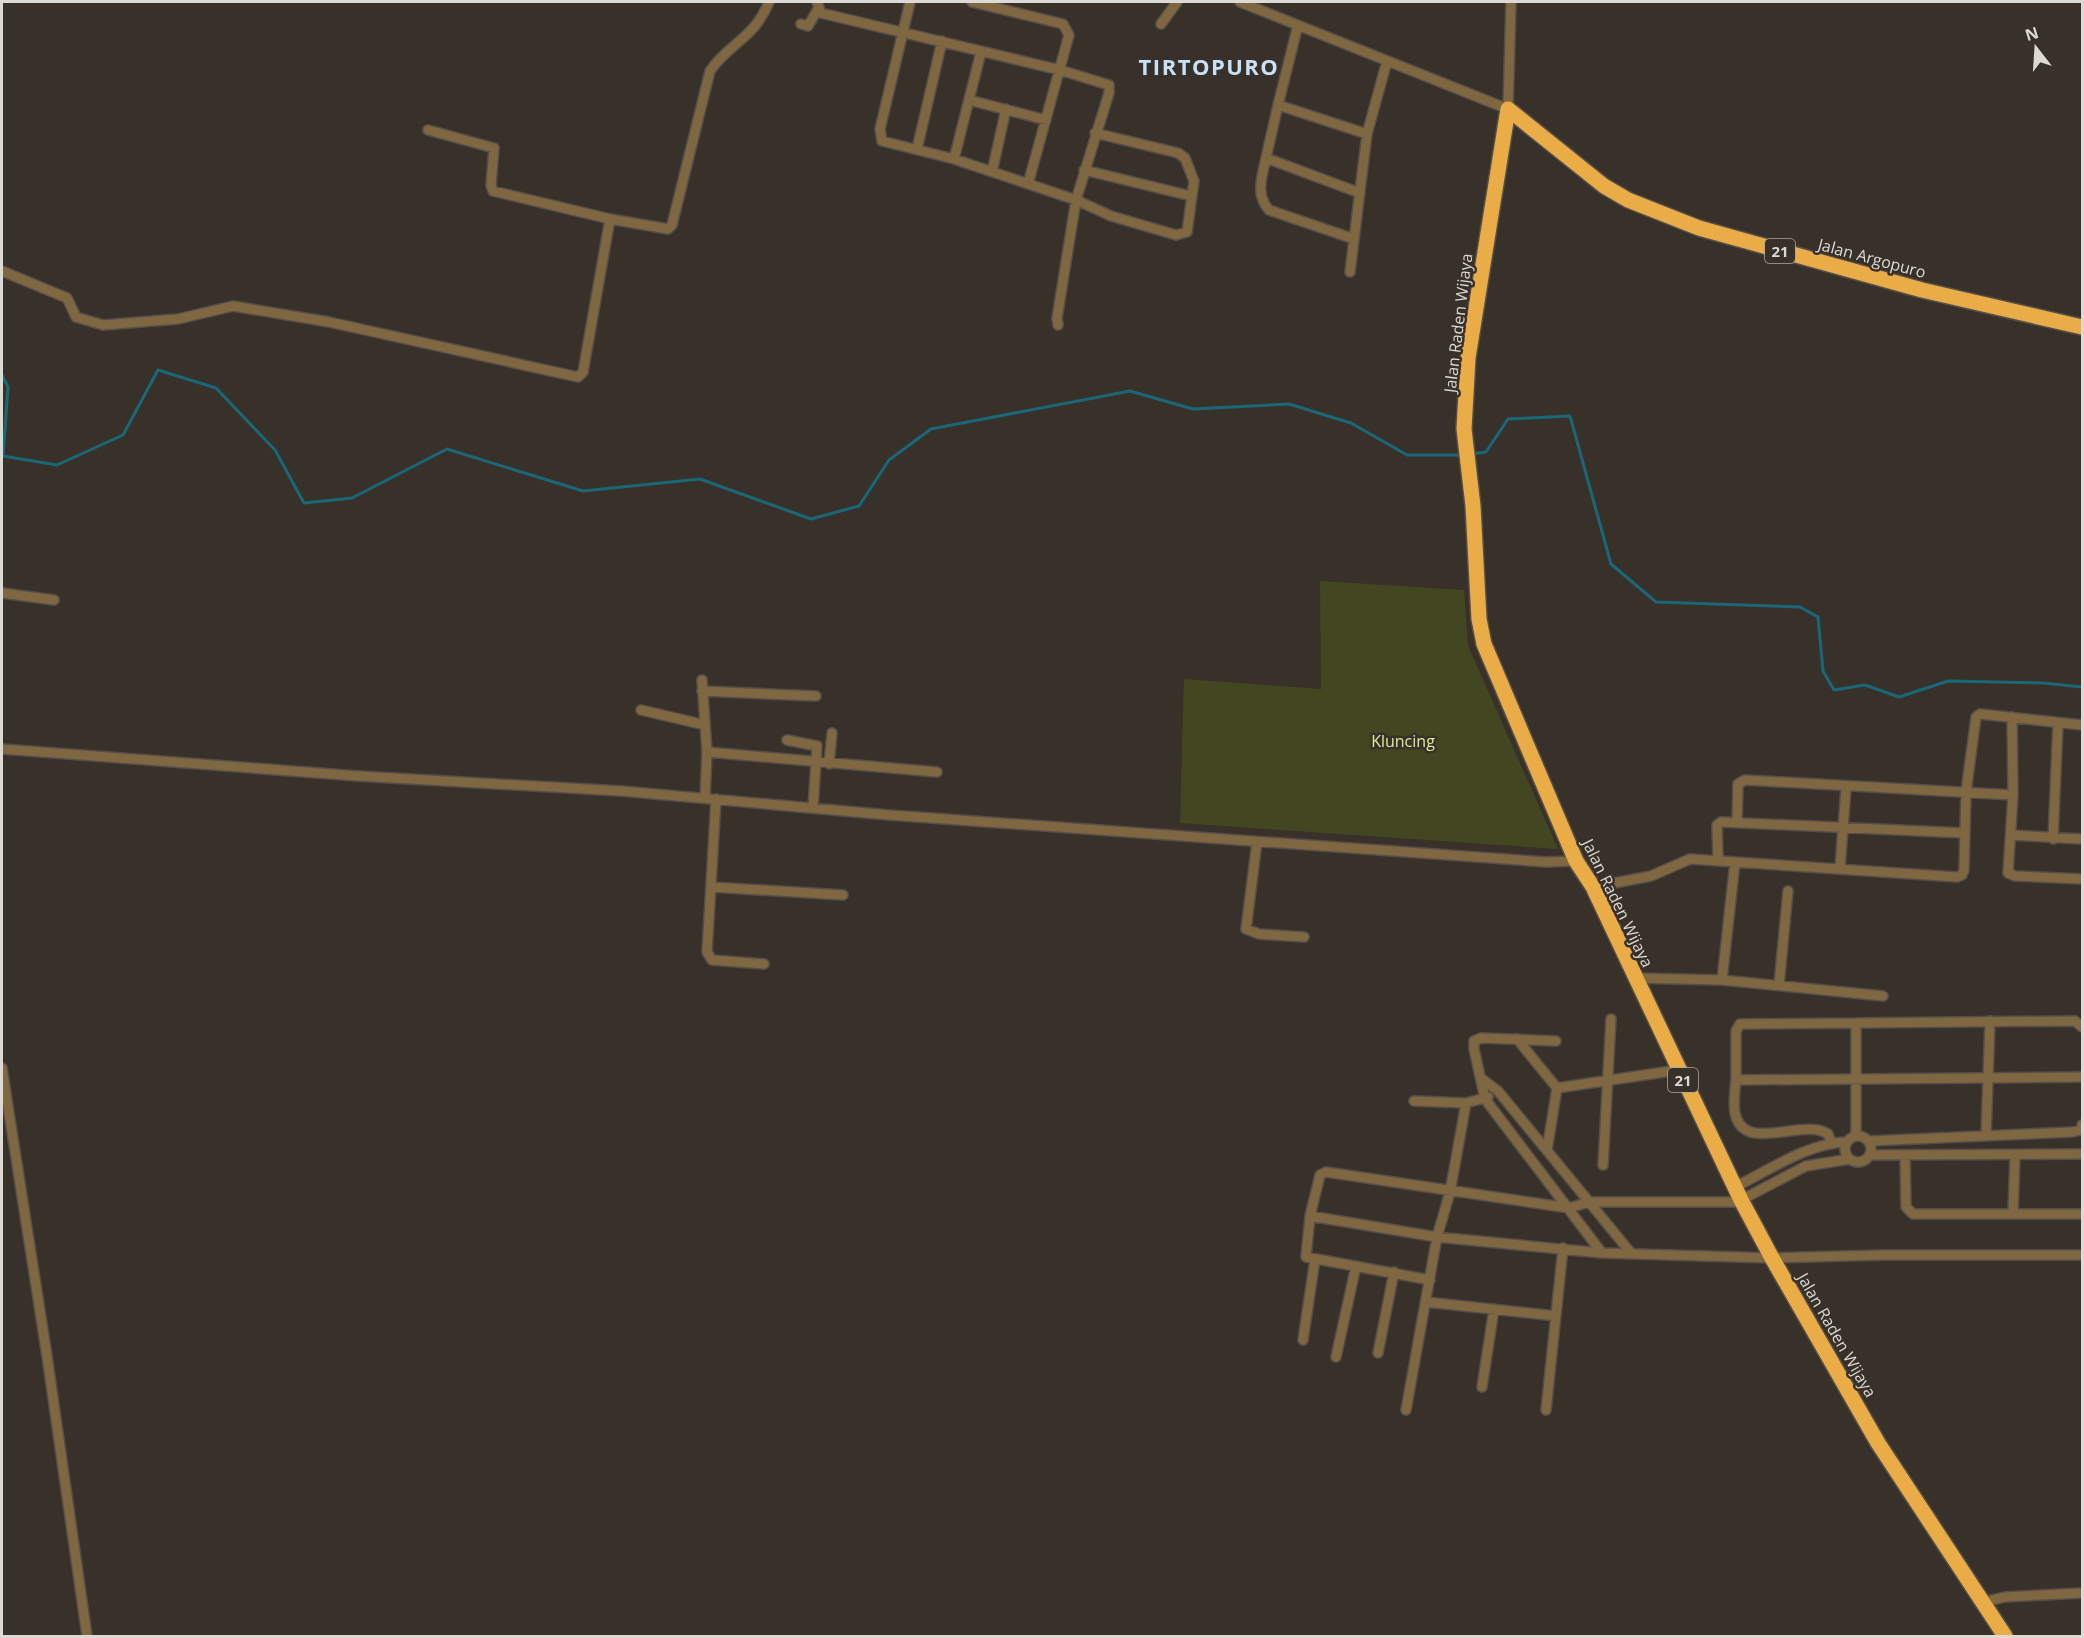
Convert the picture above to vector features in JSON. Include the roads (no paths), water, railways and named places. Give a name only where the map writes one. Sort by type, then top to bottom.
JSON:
[{"type":"highway","name":"Jalan Argopuro","points":[[1508,109],[1604,186],[1628,200],[1699,228],[1922,290],[2082,327]]},
{"type":"highway","name":"Jalan Raden Wijaya","points":[[1508,109],[1468,358],[1464,429],[1470,481],[1479,619],[1484,644],[1576,861],[1593,887],[1634,978],[1739,1196],[1878,1443],[2005,1636]]},
{"type":"street","points":[[428,129],[494,148],[490,185],[493,191],[610,219],[668,229],[672,225],[710,71],[750,34],[769,2]]},
{"type":"street","points":[[910,2],[879,134],[882,141],[954,159],[1076,200],[1111,216],[1179,235],[1189,229],[1194,181],[1185,158],[1178,153],[1095,134]]},
{"type":"street","points":[[972,2],[1063,24],[1069,34],[1028,184]]},
{"type":"street","points":[[1161,24],[1177,2]]},
{"type":"street","points":[[1240,2],[1508,109],[1511,2]]},
{"type":"street","points":[[818,5],[821,13],[1060,70],[1109,85],[1109,93],[1076,200],[1058,325]]},
{"type":"street","points":[[801,24],[808,26],[818,5]]},
{"type":"street","points":[[1298,25],[1259,188],[1264,204],[1269,210],[1354,239]]},
{"type":"street","points":[[916,149],[942,41]]},
{"type":"street","points":[[954,159],[981,52]]},
{"type":"street","points":[[1350,272],[1367,134],[1387,61]]},
{"type":"street","points":[[969,100],[1046,120]]},
{"type":"street","points":[[1278,105],[1367,134]]},
{"type":"street","points":[[992,172],[1006,109]]},
{"type":"street","points":[[1266,158],[1360,193]]},
{"type":"street","points":[[1084,170],[1191,196]]},
{"type":"street","points":[[2,271],[67,297],[76,317],[103,325],[178,319],[233,306],[329,322],[578,377],[583,372],[610,219]]},
{"type":"street","points":[[2,593],[54,600]]},
{"type":"street","points":[[702,680],[707,752],[705,798]]},
{"type":"street","points":[[702,691],[816,696]]},
{"type":"street","points":[[641,710],[659,713],[675,720],[705,725]]},
{"type":"street","points":[[1593,887],[1651,876],[1690,859],[1718,859],[1958,877],[1964,870],[1966,792],[1976,717],[1980,714],[2082,725]]},
{"type":"street","points":[[2012,717],[2013,795],[2009,875],[2082,879]]},
{"type":"street","points":[[2053,839],[2058,723]]},
{"type":"street","points":[[830,764],[832,733]]},
{"type":"street","points":[[787,740],[815,743],[817,763],[813,808]]},
{"type":"street","points":[[2,749],[346,776],[621,791],[1257,842],[1546,862],[1576,861]]},
{"type":"street","points":[[707,752],[938,772]]},
{"type":"street","points":[[1737,822],[1738,784],[1745,780],[1846,788],[2013,795]]},
{"type":"street","points":[[1840,868],[1846,788]]},
{"type":"street","points":[[716,799],[706,948],[710,958],[764,964]]},
{"type":"street","points":[[1718,859],[1717,825],[1737,822],[1844,829],[1964,833]]},
{"type":"street","points":[[2011,835],[2082,839]]},
{"type":"street","points":[[1257,842],[1246,929],[1259,934],[1304,937]]},
{"type":"street","points":[[1722,980],[1735,862]]},
{"type":"street","points":[[711,887],[843,895]]},
{"type":"street","points":[[1779,985],[1788,891]]},
{"type":"street","points":[[1634,978],[1722,980],[1883,996]]},
{"type":"street","points":[[1603,1165],[1611,1019]]},
{"type":"street","points":[[1986,1136],[1990,1021]]},
{"type":"street","points":[[1831,1142],[1828,1134],[1815,1128],[1761,1133],[1744,1130],[1738,1124],[1734,1112],[1736,1030],[1740,1024],[2075,1021],[2081,1023],[2082,1027]]},
{"type":"street","points":[[1856,1023],[1856,1136]]},
{"type":"street","points":[[1556,1041],[1481,1038],[1474,1041],[1474,1049],[1485,1099],[1602,1253]]},
{"type":"street","points":[[1517,1039],[1557,1088],[1547,1150]]},
{"type":"street","points":[[2,1068],[47,1356],[87,1636]]},
{"type":"street","points":[[1557,1088],[1678,1070]]},
{"type":"street","points":[[1736,1080],[2082,1077]]},
{"type":"street","points":[[1482,1079],[1497,1091],[1631,1253]]},
{"type":"street","points":[[1414,1101],[1466,1103],[1485,1099],[1497,1091]]},
{"type":"street","points":[[1406,1410],[1437,1237],[1450,1192],[1466,1103]]},
{"type":"street","points":[[1856,1136],[1869,1141],[2072,1132],[2081,1130],[2082,1125]]},
{"type":"street","points":[[1739,1196],[1787,1162],[1831,1142],[1847,1142],[1856,1136]]},
{"type":"street","points":[[1869,1141],[1870,1155]]},
{"type":"street","points":[[1847,1142],[1845,1151],[1850,1159]]},
{"type":"street","points":[[1430,1280],[1315,1259],[1305,1255],[1310,1216],[1319,1177],[1324,1172],[1569,1208],[1589,1202],[1739,1196],[1806,1166],[1850,1159],[1861,1162],[1870,1155],[2082,1154]]},
{"type":"street","points":[[1905,1155],[1908,1212],[1913,1214],[2082,1214]]},
{"type":"street","points":[[2013,1214],[2015,1155]]},
{"type":"street","points":[[1787,1162],[1791,1172]]},
{"type":"street","points":[[1310,1216],[1437,1237],[1602,1253],[1772,1258],[1884,1255],[2082,1255]]},
{"type":"street","points":[[1546,1410],[1563,1248]]},
{"type":"street","points":[[1303,1340],[1315,1259]]},
{"type":"street","points":[[1336,1357],[1356,1266]]},
{"type":"street","points":[[1378,1353],[1394,1272]]},
{"type":"street","points":[[1426,1302],[1556,1316]]},
{"type":"street","points":[[1482,1387],[1494,1309]]},
{"type":"street","points":[[1983,1602],[2005,1597],[2082,1593]]},
{"type":"waterway","points":[[2,375],[8,387],[3,456],[57,465],[123,435],[158,370],[216,388],[275,450],[304,503],[352,498],[447,449],[583,491],[700,479],[811,519],[859,506],[889,460],[931,429],[1130,391],[1193,409],[1289,404],[1351,423],[1407,455],[1462,455]]},
{"type":"waterway","points":[[1471,454],[1486,452],[1508,419],[1570,416],[1611,564],[1656,602],[1800,607],[1818,617],[1823,671],[1834,690],[1865,685],[1899,697],[1948,681],[2043,683],[2082,687]]},
{"type":"district","name":"TIRTOPURO","points":[[1209,66]]},
{"type":"park label","name":"Kluncing","points":[[1403,741]]}]
